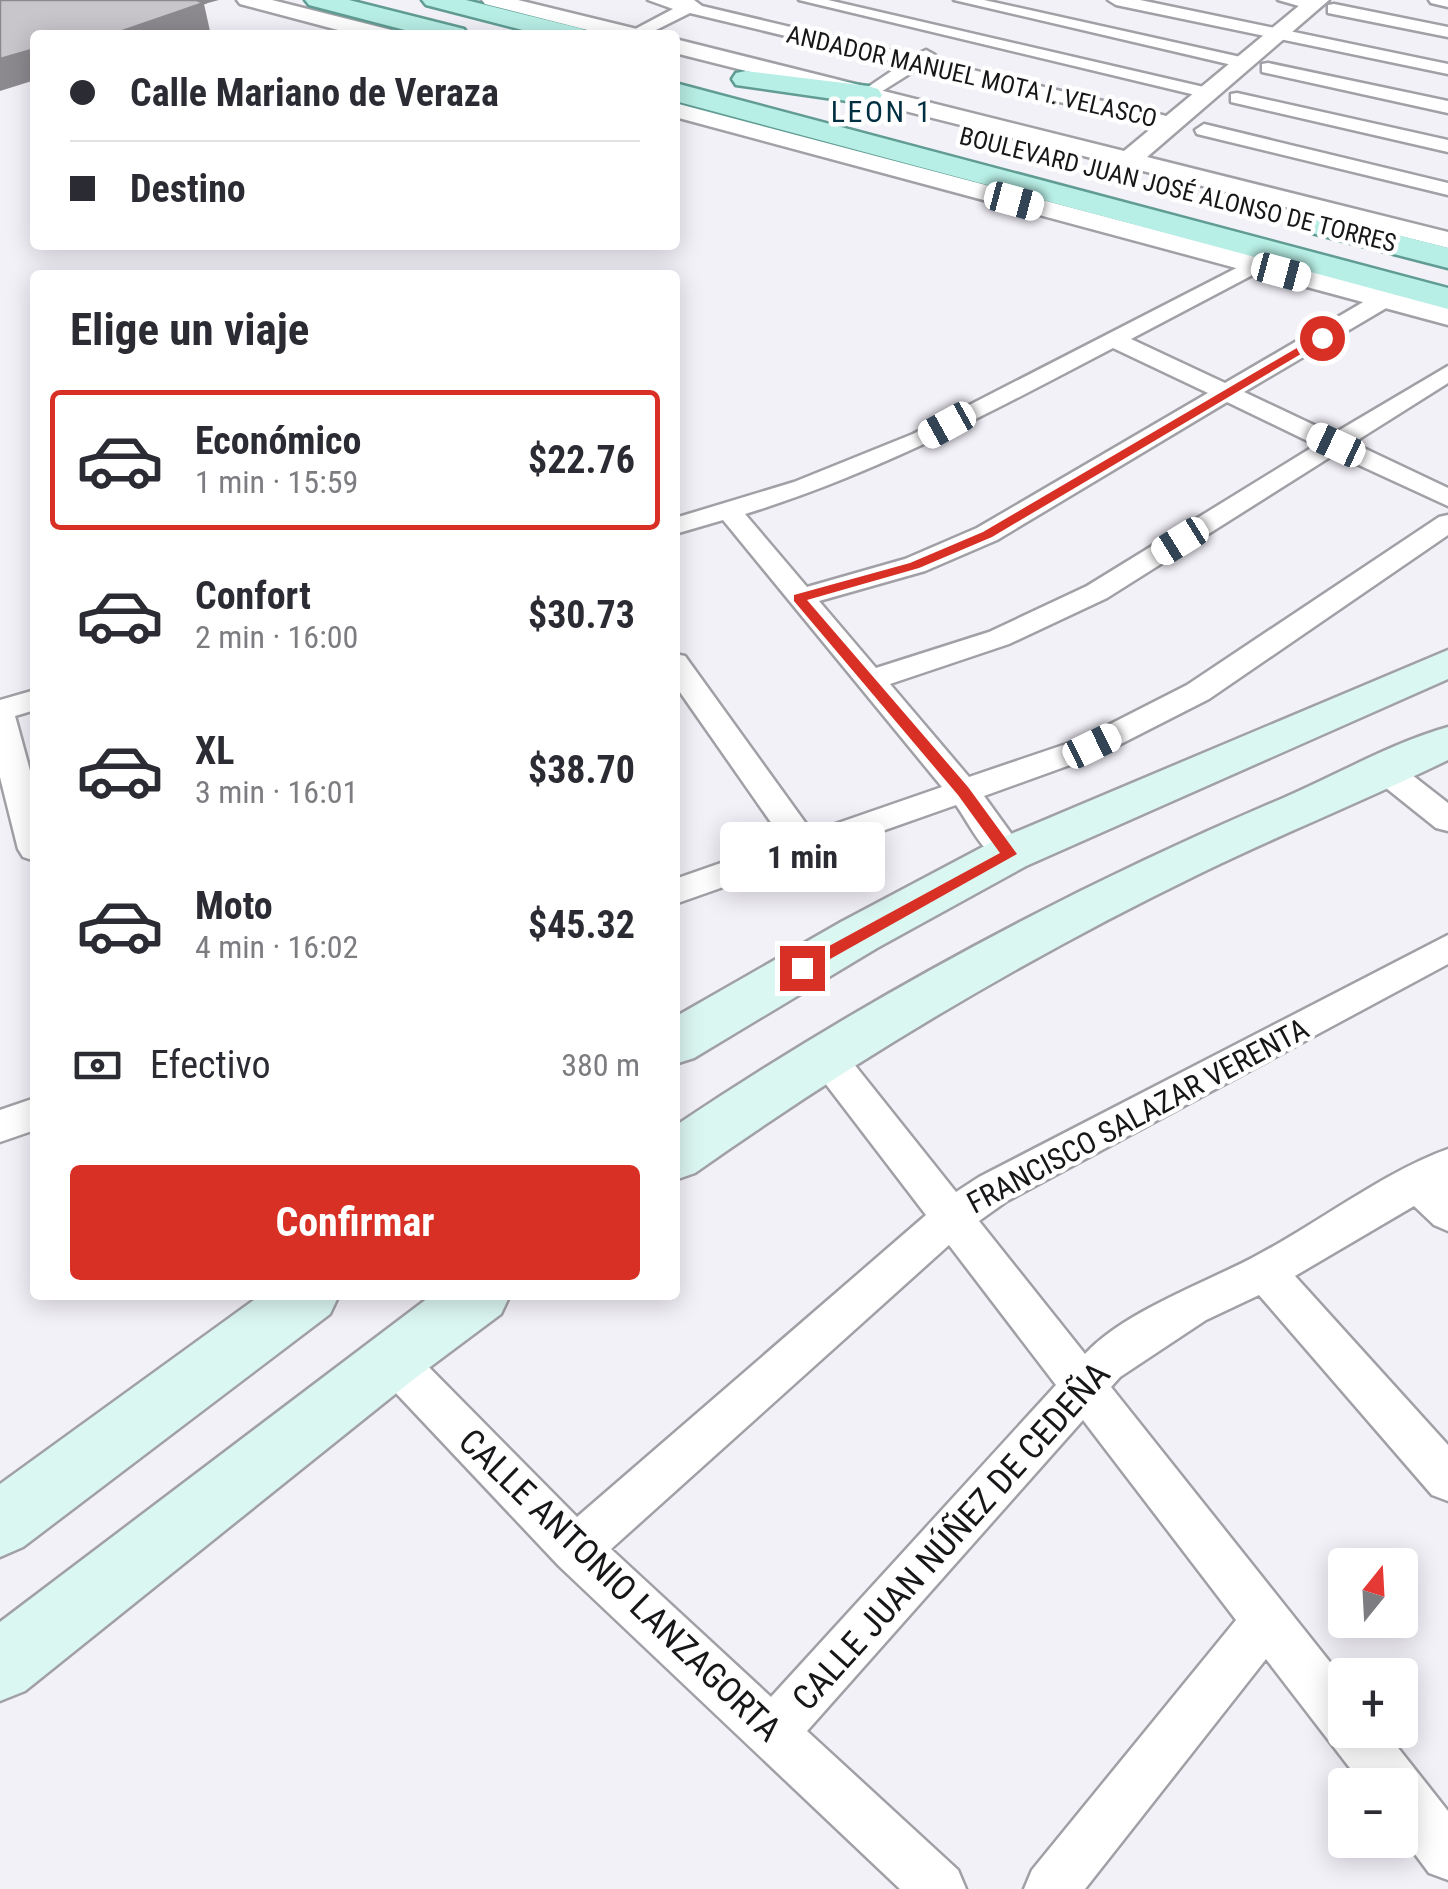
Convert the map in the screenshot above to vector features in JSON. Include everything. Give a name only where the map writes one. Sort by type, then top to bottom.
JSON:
[{"type":"main road","points":[[308,0],[348,26]]},
{"type":"main road","points":[[318,0],[436,30]]},
{"type":"main road","points":[[438,0],[555,30]]},
{"type":"main road","name":"BOULEVARD JUAN JOSÉ ALONSO DE TORRES","points":[[680,62],[1448,258]]},
{"type":"main road","points":[[746,79],[868,95]]},
{"type":"main road","name":"BOULEVARD JUAN JOSÉ ALONSO DE TORRES","points":[[680,93],[1443,302]]},
{"type":"main road","points":[[1268,269],[1443,302]]},
{"type":"main road","points":[[680,1040],[859,935],[1009,854],[1448,663]]},
{"type":"main road","points":[[680,1153],[825,1055],[1045,930],[1150,877],[1448,742]]},
{"type":"main road","points":[[0,1524],[302,1300]]},
{"type":"main road","points":[[0,1666],[473,1300]]},
{"type":"street","points":[[248,0],[363,30]]},
{"type":"street","points":[[492,0],[613,30]]},
{"type":"street","name":"ANDADOR MANUEL MOTA I. VELASCO","points":[[656,0],[696,4],[914,63],[1172,123]]},
{"type":"street","points":[[807,0],[1208,92]]},
{"type":"street","points":[[962,0],[1004,4],[1256,66],[1448,107]]},
{"type":"street","points":[[1116,0],[1448,69]]},
{"type":"street","points":[[1286,0],[1328,4],[1448,32]]},
{"type":"street","points":[[1436,0],[1448,2]]},
{"type":"street","points":[[643,30],[696,4]]},
{"type":"street","points":[[868,95],[1004,4]]},
{"type":"street","points":[[1128,160],[1208,92],[1256,66],[1328,4]]},
{"type":"street","points":[[680,47],[1448,240]]},
{"type":"street","points":[[1163,169],[1237,98],[1256,66]]},
{"type":"street","points":[[1237,98],[1448,146]]},
{"type":"street","points":[[680,111],[1386,299],[1443,302]]},
{"type":"street","points":[[1204,130],[1448,189]]},
{"type":"street","points":[[680,524],[803,488],[922,439],[1111,338],[1268,269]]},
{"type":"street","points":[[798,598],[915,565],[975,540],[1386,299]]},
{"type":"street","points":[[1111,338],[1448,498]]},
{"type":"street","points":[[870,680],[999,638],[1097,592],[1448,373]]},
{"type":"street","points":[[728,510],[963,791],[1009,854]]},
{"type":"street","points":[[680,890],[1092,746],[1198,692],[1448,524]]},
{"type":"street","points":[[680,670],[805,846]]},
{"type":"street","points":[[30,702],[0,713],[30,830]]},
{"type":"street","points":[[1388,772],[1448,820]]},
{"type":"street","name":"FRANCISCO SALAZAR VERENTA","points":[[576,1549],[951,1218],[1057,1155],[1448,948]]},
{"type":"street","points":[[825,1055],[1328,1698]]},
{"type":"street","points":[[0,1126],[30,1116]]},
{"type":"street","name":"CALLE JUAN NÚÑEZ DE CEDEÑA","points":[[771,1734],[1105,1363],[1191,1306],[1438,1187]]},
{"type":"street","points":[[1265,1272],[1448,1479]]},
{"type":"street","name":"CALLE ANTONIO LANZAGORTA","points":[[392,1359],[576,1549],[939,1889]]},
{"type":"street","points":[[1051,1889],[1267,1620]]},
{"type":"street","points":[[1366,1748],[1381,1768]]},
{"type":"street","points":[[1418,1815],[1448,1854]]},
{"type":"building","points":[[0,0],[204,3],[126,30],[30,30],[30,50],[0,59]]},
{"type":"district","name":"LEON 1","points":[[882,112]]},
{"type":"route","points":[[802,968],[1009,854],[963,791],[798,598],[915,565],[987,534],[1322,338]]}]
